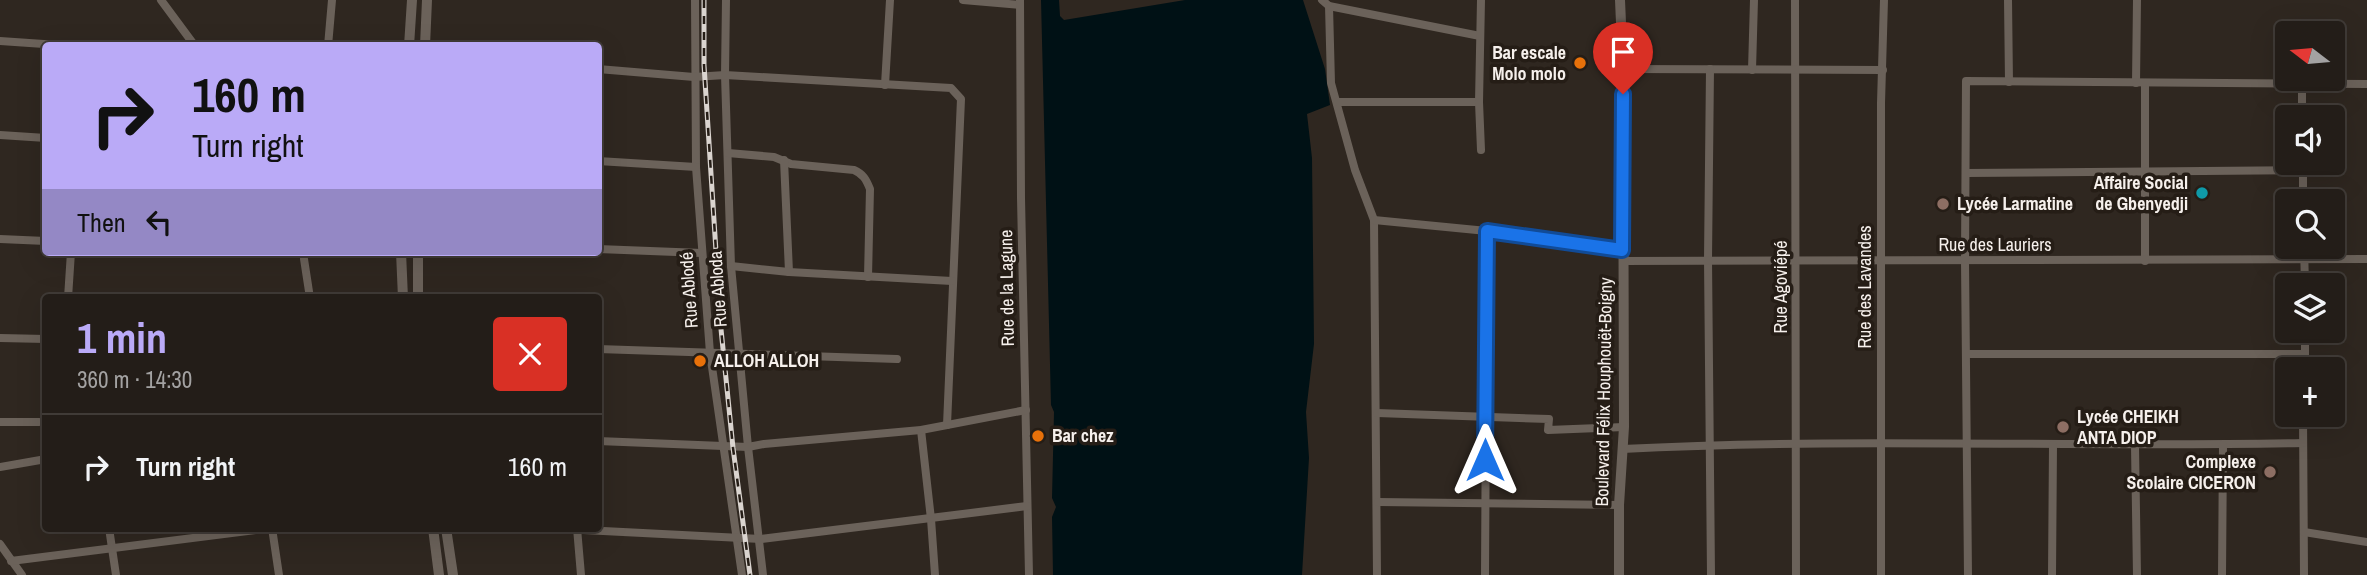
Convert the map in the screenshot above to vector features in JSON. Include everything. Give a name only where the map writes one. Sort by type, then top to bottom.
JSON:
[{"type":"street","points":[[161,0],[192,42]]},
{"type":"street","points":[[328,42],[332,0]]},
{"type":"street","points":[[409,42],[412,0]]},
{"type":"street","points":[[425,42],[427,0]]},
{"type":"street","name":"Rue Ablodé","points":[[695,0],[696,167],[710,353],[742,575]]},
{"type":"street","name":"Rue Abloda","points":[[726,0],[725,75],[731,266],[763,575]]},
{"type":"street","points":[[885,85],[890,0]]},
{"type":"street","points":[[964,0],[1020,3]]},
{"type":"street","points":[[1322,0],[1329,6],[1480,36]]},
{"type":"street","points":[[1481,0],[1481,150]]},
{"type":"street","name":"Boulevard Félix Houphouët-Boigny","points":[[1619,575],[1619,505],[1624,427],[1623,69],[1620,0]]},
{"type":"street","points":[[1752,70],[1754,0]]},
{"type":"street","name":"Rue Agoviépé","points":[[1796,0],[1796,575]]},
{"type":"street","name":"Rue des Lavandes","points":[[1881,575],[1884,0]]},
{"type":"street","points":[[2008,0],[2009,82]]},
{"type":"street","points":[[2137,0],[2145,261]]},
{"type":"street","name":"Rue de la Lagune","points":[[1020,3],[1029,575]]},
{"type":"street","points":[[1329,6],[1330,70],[1355,170],[1374,220],[1377,575]]},
{"type":"street","points":[[0,41],[42,44]]},
{"type":"street","points":[[602,69],[694,77],[725,75],[951,88],[961,99],[947,425]]},
{"type":"street","points":[[1623,69],[1883,70]]},
{"type":"street","points":[[1710,69],[1708,259],[1711,575]]},
{"type":"street","points":[[1968,575],[1966,81],[2275,83]]},
{"type":"street","points":[[2345,84],[2367,84]]},
{"type":"street","points":[[1337,102],[1479,103]]},
{"type":"street","points":[[0,135],[42,138]]},
{"type":"street","points":[[728,153],[783,160],[791,164],[853,170],[867,180],[870,189],[868,277]]},
{"type":"street","points":[[783,160],[789,272]]},
{"type":"street","points":[[602,162],[696,167]]},
{"type":"street","points":[[1966,173],[2275,168]]},
{"type":"street","name":"Rue des Lauriers","points":[[1374,220],[1487,231],[1623,255],[1708,259],[2367,259]]},
{"type":"street","points":[[1485,575],[1487,231]]},
{"type":"street","points":[[0,239],[42,241]]},
{"type":"street","points":[[602,249],[702,253]]},
{"type":"street","points":[[68,294],[71,256]]},
{"type":"street","points":[[401,256],[403,294]]},
{"type":"street","points":[[418,256],[418,294]]},
{"type":"street","points":[[304,259],[309,294]]},
{"type":"street","points":[[2304,261],[2304,273]]},
{"type":"street","points":[[731,266],[952,281]]},
{"type":"street","points":[[0,338],[42,339]]},
{"type":"street","points":[[1967,354],[2305,354],[2305,343]]},
{"type":"street","points":[[602,349],[897,359]]},
{"type":"street","points":[[602,441],[748,447],[921,430],[1026,410]]},
{"type":"street","points":[[1377,413],[1549,419],[1548,430],[1624,427]]},
{"type":"street","points":[[0,422],[39,422]]},
{"type":"street","points":[[2303,427],[2304,575]]},
{"type":"street","points":[[921,430],[934,575]]},
{"type":"street","points":[[1622,449],[1710,444],[1880,442],[2135,446],[2303,443]]},
{"type":"street","points":[[2052,575],[2053,445]]},
{"type":"street","points":[[2222,575],[2223,445]]},
{"type":"street","points":[[2135,446],[2137,575]]},
{"type":"street","points":[[0,467],[42,460]]},
{"type":"street","points":[[1378,502],[1619,505]]},
{"type":"street","points":[[602,531],[761,539],[1027,506]]},
{"type":"street","points":[[110,532],[116,575]]},
{"type":"street","points":[[11,561],[240,532]]},
{"type":"street","points":[[273,532],[279,575]]},
{"type":"street","points":[[434,532],[439,575]]},
{"type":"street","points":[[447,532],[453,575]]},
{"type":"street","points":[[577,532],[581,575]]},
{"type":"street","points":[[2304,532],[2367,542]]},
{"type":"street","points":[[0,544],[22,575]]},
{"type":"shaded area","points":[[1041,0],[1059,0],[1060,16],[1064,20],[1185,0],[1303,0],[1325,69],[1330,105],[1307,114],[1312,158],[1314,344],[1306,412],[1309,458],[1302,575],[1053,575],[1052,517],[1056,507],[1052,498],[1054,412],[1051,405]]},
{"type":"railway","points":[[704,0],[704,65],[721,329],[750,575]]},
{"type":"place","name":"Bar escale Molo molo","points":[[1580,63]]},
{"type":"place","name":"Affaire Social de Gbenyedji","points":[[2202,193]]},
{"type":"place","name":"Lycée Larmatine","points":[[1943,204]]},
{"type":"place","name":"ALLOH ALLOH","points":[[700,361]]},
{"type":"place","name":"Lycée CHEIKH ANTA DIOP","points":[[2063,427]]},
{"type":"place","name":"Bar chez","points":[[1038,436]]},
{"type":"place","name":"Complexe Scolaire CICERON","points":[[2270,472]]},
{"type":"route","points":[[1485,460],[1487,231],[1622,250],[1623,94]]}]
